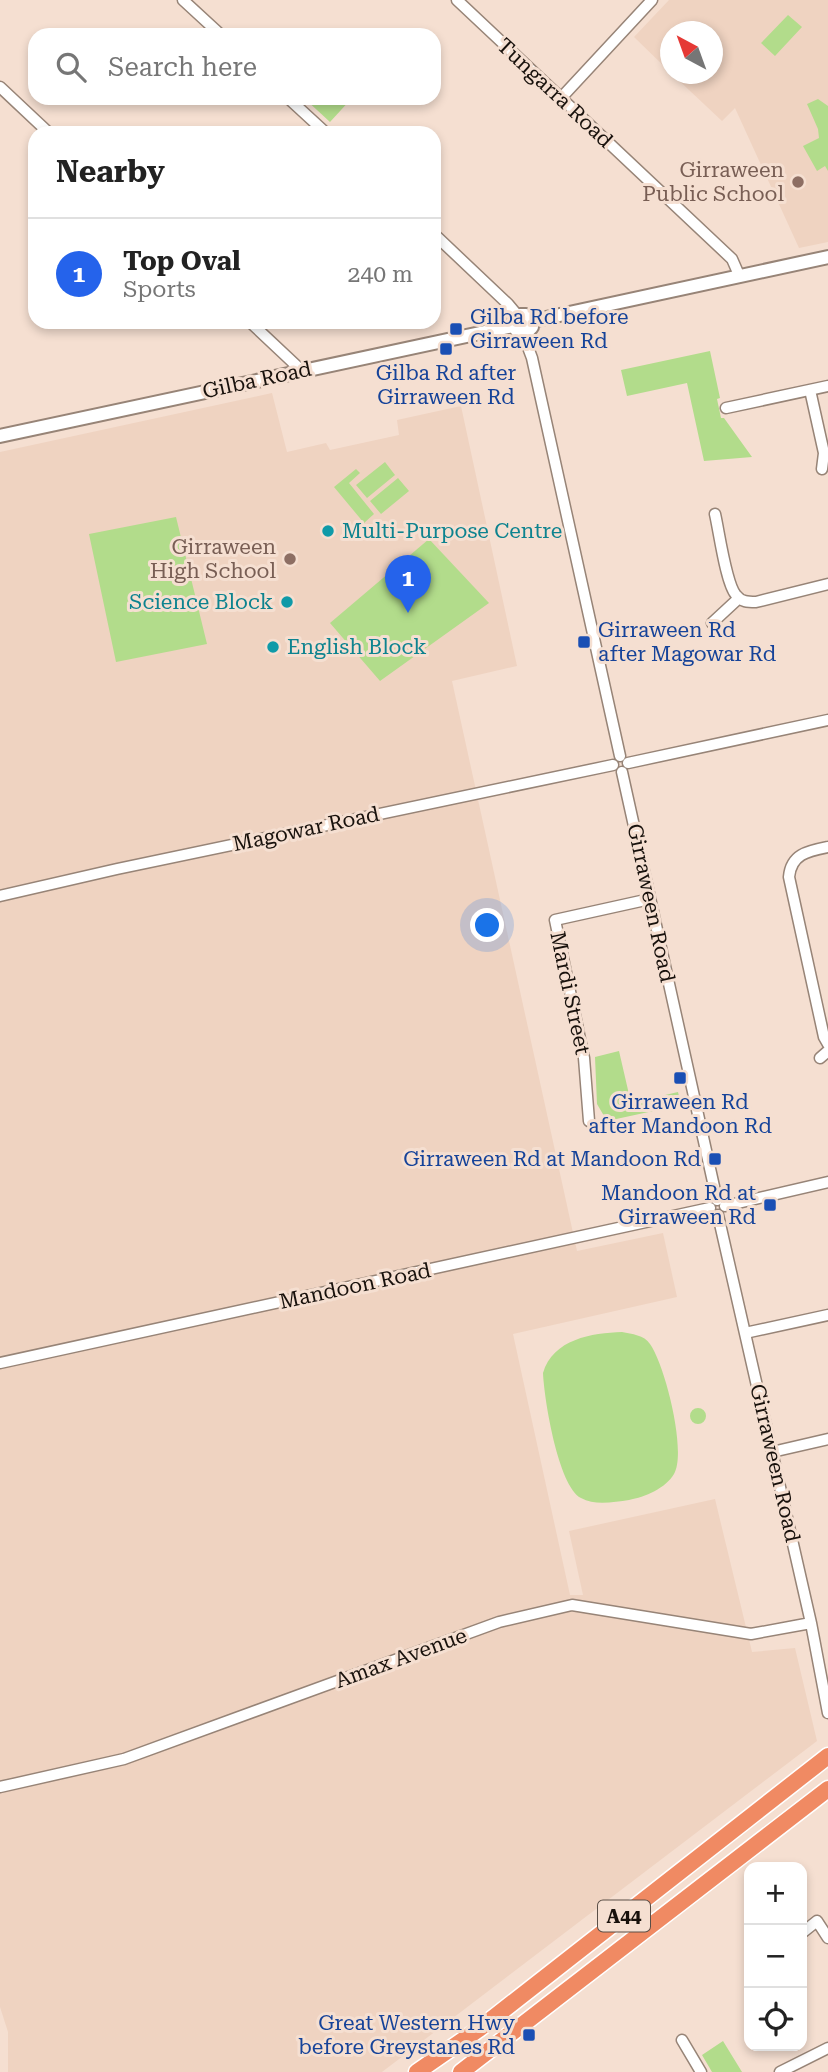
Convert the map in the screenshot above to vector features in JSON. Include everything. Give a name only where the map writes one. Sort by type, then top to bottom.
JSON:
[{"type":"highway","name":"A44","points":[[417,2072],[490,2021],[828,1756]]},
{"type":"highway","name":"A44","points":[[461,2072],[828,1789]]},
{"type":"street","points":[[183,0],[213,28]]},
{"type":"street","name":"Tungarra Road","points":[[457,0],[732,259],[739,275]]},
{"type":"street","points":[[561,98],[652,0]]},
{"type":"street","points":[[0,87],[42,126]]},
{"type":"street","points":[[296,105],[318,126]]},
{"type":"street","name":"Girraween Road","points":[[441,241],[514,309],[532,359],[717,1207],[811,1623],[828,1713]]},
{"type":"street","points":[[518,325],[526,315],[532,321],[828,257]]},
{"type":"street","name":"Gilba Road","points":[[0,436],[518,325]]},
{"type":"street","points":[[257,329],[301,370]]},
{"type":"street","points":[[726,408],[828,386]]},
{"type":"street","points":[[810,390],[824,453],[822,469]]},
{"type":"street","points":[[715,514],[731,587],[739,598],[756,602],[828,584]]},
{"type":"street","points":[[712,623],[739,598]]},
{"type":"street","name":"Magowar Road","points":[[0,896],[130,866],[828,720]]},
{"type":"street","points":[[828,847],[800,855],[792,865],[789,877],[824,1037],[828,1044]]},
{"type":"street","name":"Mardi Street","points":[[589,1121],[584,1058],[555,920],[650,900]]},
{"type":"street","name":"Mandoon Road","points":[[0,1363],[828,1182]]},
{"type":"street","points":[[745,1333],[828,1315]]},
{"type":"street","points":[[772,1452],[828,1439]]},
{"type":"street","name":"Amax Avenue","points":[[0,1787],[124,1759],[499,1622],[572,1605],[751,1634],[811,1623]]},
{"type":"street","points":[[807,1929],[817,1921],[828,1938]]},
{"type":"street","points":[[682,2040],[701,2072]]},
{"type":"street","points":[[780,2072],[828,2048]]},
{"type":"shaded area","name":"Girraween Public School","points":[[669,0],[828,0],[828,242],[799,248],[735,108],[722,121],[683,84],[723,84],[723,21],[660,21],[660,62],[634,37]]},
{"type":"shaded area","points":[[272,393],[287,452],[326,443],[330,450],[399,435],[397,420],[461,406],[517,666],[452,681],[577,1251],[663,1233],[677,1297],[513,1334],[570,1595],[583,1595],[569,1531],[715,1499],[752,1652],[795,1648],[817,1741],[382,2072],[8,2072],[8,2032],[0,2007],[0,452]]},
{"type":"green space","points":[[788,15],[802,27],[775,56],[761,43]]},
{"type":"green space","points":[[818,99],[828,106],[828,171],[825,166],[817,171],[803,146],[819,138],[807,104]]},
{"type":"green space","points":[[312,105],[346,105],[330,122]]},
{"type":"green space","points":[[710,351],[720,398],[717,399],[721,418],[724,418],[752,457],[704,461],[687,383],[627,396],[621,370]]},
{"type":"green space","points":[[385,462],[395,475],[367,498],[356,485]]},
{"type":"green space","points":[[356,469],[360,473],[349,483],[374,514],[364,523],[334,487]]},
{"type":"green space","points":[[398,478],[409,491],[381,514],[370,501]]},
{"type":"green space","points":[[176,517],[207,644],[116,662],[89,534]]},
{"type":"green space","points":[[429,539],[489,603],[380,681],[330,623]]},
{"type":"green space","points":[[619,1051],[631,1103],[678,1092],[681,1105],[607,1121],[597,1104],[595,1057]]},
{"type":"green space","points":[[622,1332],[645,1339],[656,1355],[673,1409],[678,1447],[677,1463],[670,1479],[648,1494],[623,1501],[592,1502],[581,1498],[573,1490],[559,1460],[549,1420],[543,1373],[555,1352],[564,1345],[586,1336]]},
{"type":"green space","points":[[695,1408],[701,1408],[706,1416],[704,1422],[695,1424],[690,1419],[690,1413]]},
{"type":"green space","points":[[723,2041],[742,2072],[712,2072],[702,2055]]},
{"type":"place","name":"Girraween Public School","points":[[798,182]]},
{"type":"place","name":"Gilba Rd before Girraween Rd","points":[[456,329]]},
{"type":"place","name":"Gilba Rd after Girraween Rd","points":[[446,349]]},
{"type":"place","name":"Multi-Purpose Centre","points":[[328,531]]},
{"type":"place","name":"Girraween High School","points":[[290,559]]},
{"type":"place","name":"Science Block","points":[[287,602]]},
{"type":"place","name":"Top Oval","points":[[408,613]]},
{"type":"place","name":"Girraween Rd after Magowar Rd","points":[[584,642]]},
{"type":"place","name":"English Block","points":[[273,647]]},
{"type":"place","name":"Girraween Rd after Mandoon Rd","points":[[680,1078]]},
{"type":"place","name":"Girraween Rd at Mandoon Rd","points":[[715,1159]]},
{"type":"place","name":"Mandoon Rd at Girraween Rd","points":[[770,1205]]},
{"type":"place","name":"Great Western Hwy before Greystanes Rd","points":[[529,2035]]}]
